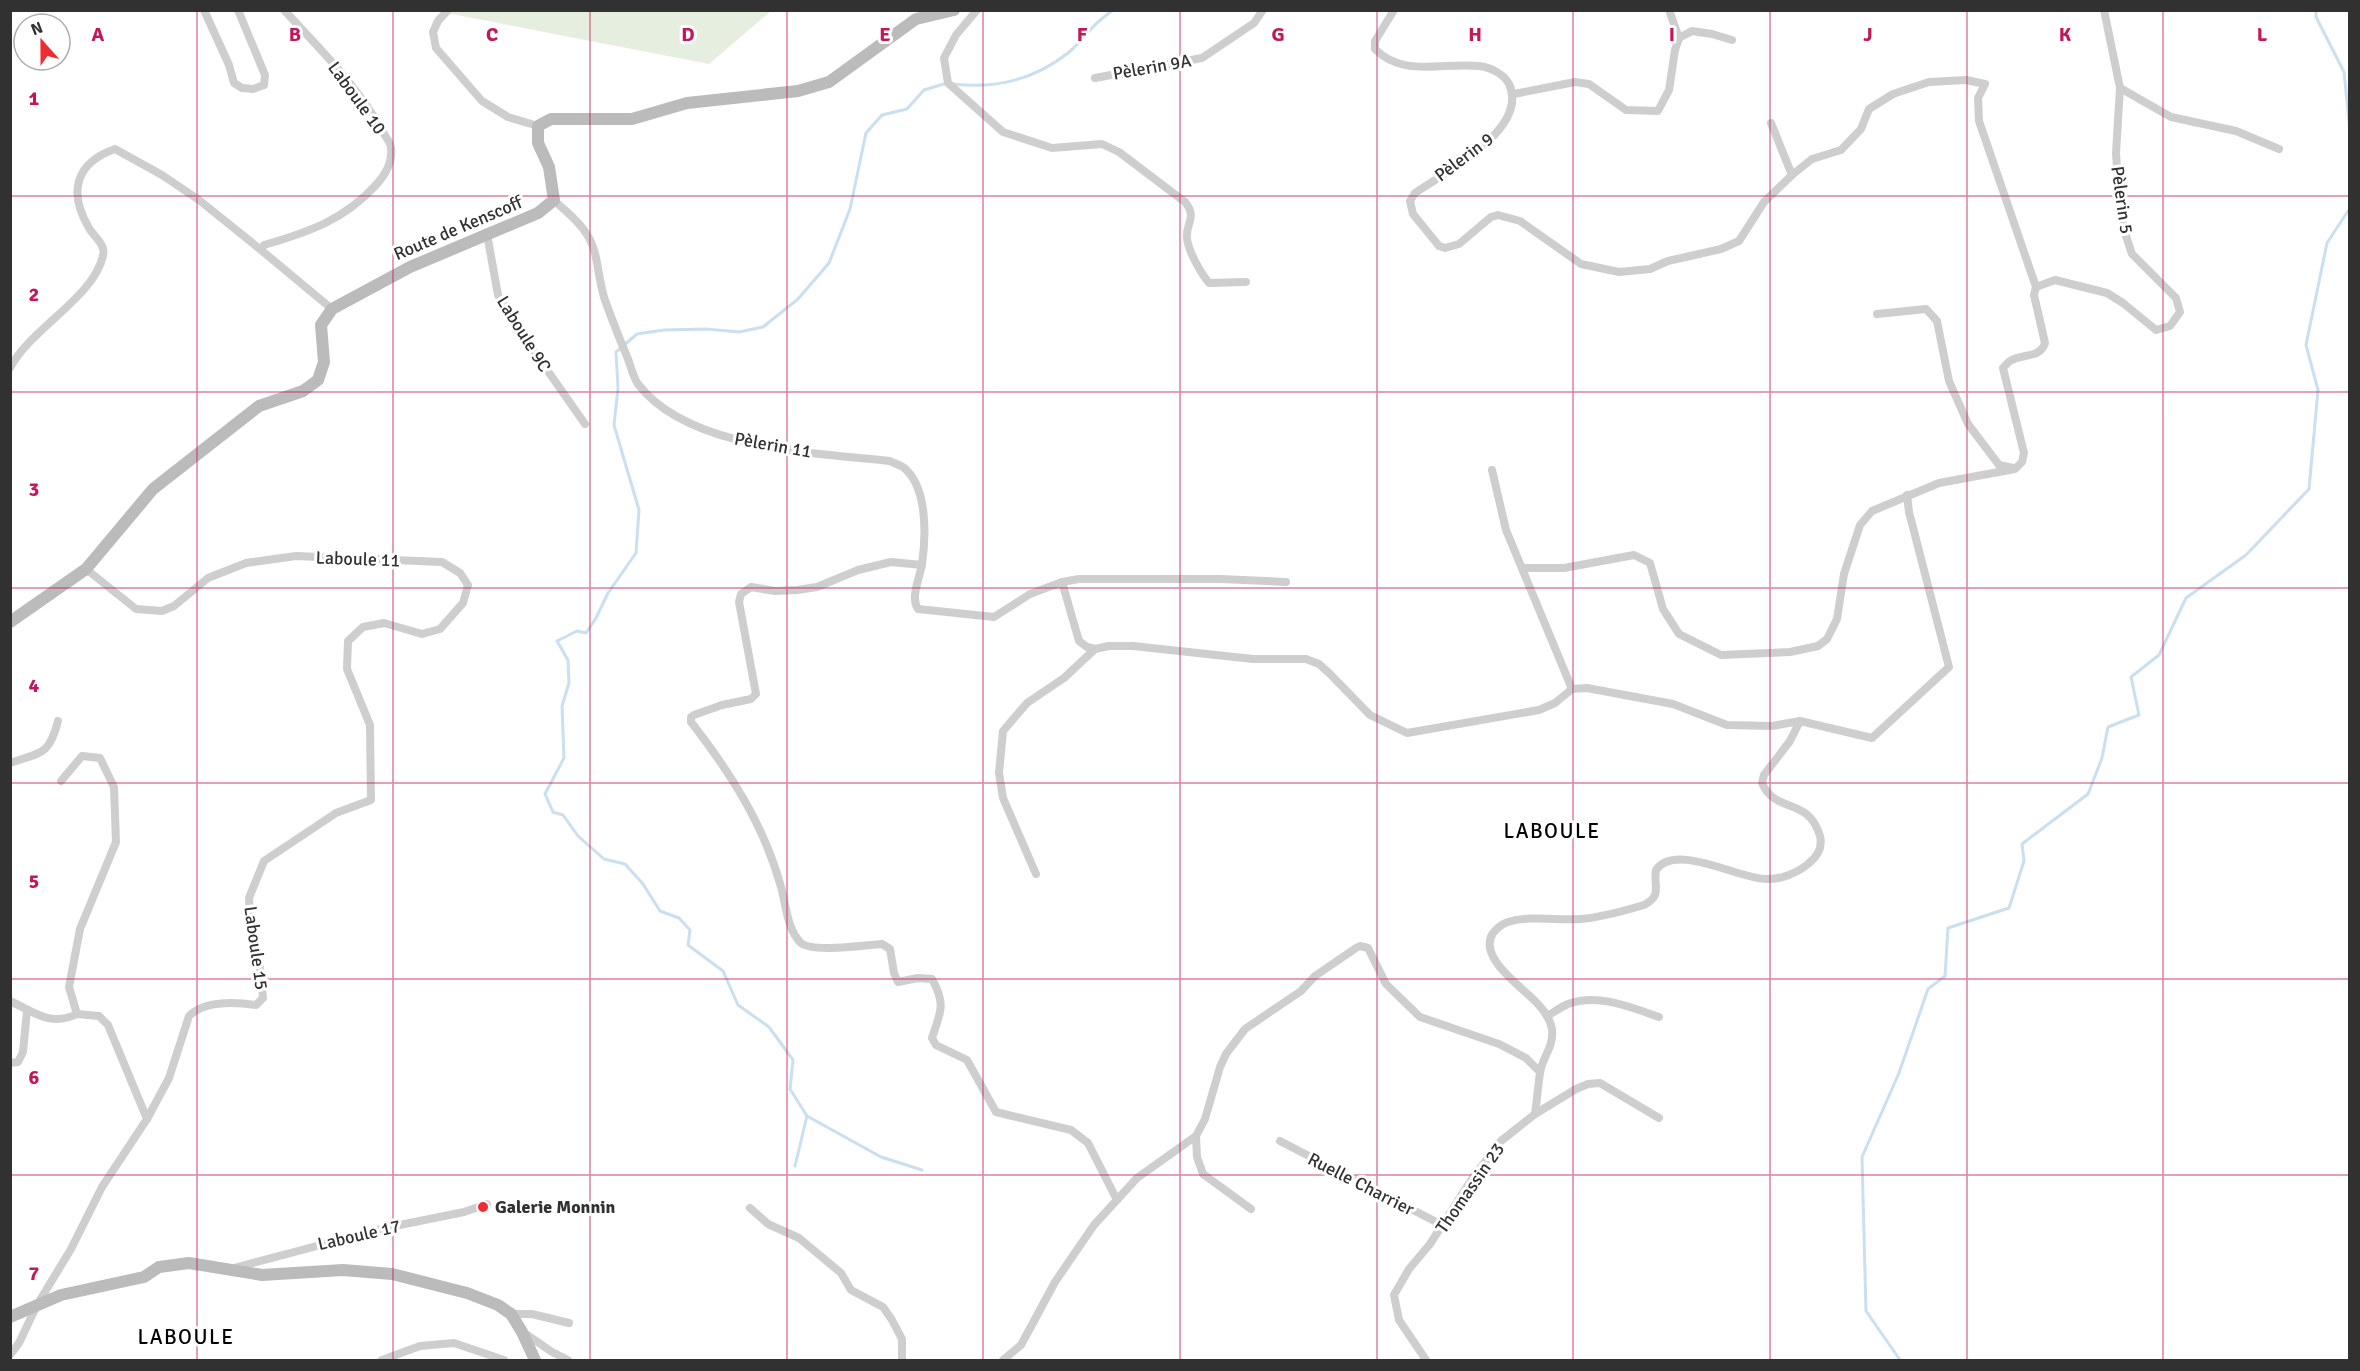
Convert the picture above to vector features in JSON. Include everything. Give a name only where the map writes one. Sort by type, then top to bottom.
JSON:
[{"type":"main road","points":[[554,200],[549,167],[538,143],[538,126],[550,119],[632,119],[687,103],[798,92],[829,82],[916,19],[954,10]]},
{"type":"main road","name":"Route de Kenscoff","points":[[332,309],[410,267],[538,213],[554,200]]},
{"type":"main road","points":[[10,622],[86,569],[153,489],[259,406],[303,390],[318,380],[324,362],[321,325],[332,309]]},
{"type":"main road","points":[[10,1317],[81,1289],[112,1285],[144,1277],[159,1267],[189,1263],[262,1275],[343,1270],[392,1274],[467,1293],[498,1305],[511,1314],[535,1360]]},
{"type":"street","points":[[204,10],[229,65],[234,82],[242,88],[253,89],[264,85],[265,75],[238,10]]},
{"type":"street","name":"Laboule 10","points":[[261,250],[264,245],[316,228],[344,215],[368,195],[387,173],[391,148],[378,123],[354,90],[320,48],[284,10]]},
{"type":"street","points":[[448,10],[438,21],[433,32],[436,48],[482,101],[508,117],[538,126]]},
{"type":"street","points":[[977,10],[956,35],[944,58],[948,83],[1003,132],[1052,148],[1102,144],[1119,152],[1189,207],[1191,215],[1186,237],[1204,278],[1209,283],[1246,282]]},
{"type":"street","name":"Pèlerin 9A","points":[[1095,78],[1202,58],[1254,23],[1263,10]]},
{"type":"street","points":[[1394,10],[1375,41],[1375,49],[1381,56],[1410,67],[1480,66],[1495,70],[1508,81],[1514,94],[1563,84],[1589,84],[1626,110],[1658,111],[1669,90],[1679,38],[1669,10]]},
{"type":"street","name":"Pèlerin 5","points":[[2036,287],[2055,280],[2107,293],[2156,330],[2170,326],[2180,312],[2176,298],[2132,254],[2125,233],[2120,210],[2116,162],[2120,88],[2103,10]]},
{"type":"street","points":[[1679,38],[1692,31],[1732,40]]},
{"type":"street","points":[[1523,568],[1564,568],[1634,555],[1650,563],[1663,609],[1679,634],[1721,655],[1790,652],[1818,646],[1827,639],[1837,619],[1844,574],[1860,525],[1872,511],[1939,483],[2015,469],[2022,462],[2024,453],[2003,368],[2011,360],[2040,352],[2045,343],[2034,295],[2036,287],[1979,121],[1978,98],[1985,84],[1966,80],[1929,82],[1893,94],[1869,109],[1861,129],[1841,150],[1812,159],[1791,175],[1770,123]]},
{"type":"street","points":[[2120,88],[2171,117],[2236,131],[2279,149]]},
{"type":"street","name":"Pèlerin 9","points":[[1514,94],[1512,109],[1500,129],[1488,142],[1415,193],[1410,201],[1410,207],[1439,246],[1445,248],[1459,244],[1491,217],[1498,215],[1520,221],[1581,264],[1618,272],[1650,269],[1668,261],[1721,249],[1739,241],[1764,202],[1791,175]]},
{"type":"street","points":[[10,368],[27,344],[91,281],[103,255],[103,247],[89,229],[79,206],[77,182],[88,165],[100,154],[115,149],[162,175],[199,200],[332,309]]},
{"type":"street","name":"Pèlerin 11","points":[[554,200],[588,234],[604,298],[626,356],[637,382],[652,399],[677,416],[722,436],[782,449],[890,461],[904,468],[921,496],[925,527],[922,564],[914,601],[918,609],[994,617],[1030,594],[1062,582]]},
{"type":"street","name":"Laboule 9C","points":[[487,234],[498,295],[524,338],[585,424]]},
{"type":"street","points":[[1876,314],[1926,309],[1937,321],[1949,381],[1968,424],[1999,465],[2015,469]]},
{"type":"street","points":[[1492,470],[1506,530],[1572,689]]},
{"type":"street","points":[[1036,874],[1003,798],[999,773],[1003,731],[1027,703],[1064,678],[1095,650],[1109,646],[1132,646],[1242,658],[1306,659],[1319,664],[1370,715],[1407,734],[1539,710],[1555,703],[1572,689],[1587,687],[1673,704],[1726,725],[1772,726],[1800,721],[1872,738],[1949,668],[1909,512],[1908,495]]},
{"type":"street","name":"Laboule 11","points":[[86,569],[136,609],[162,611],[174,606],[208,578],[246,563],[296,556],[442,562],[460,573],[468,585],[463,603],[440,629],[423,634],[384,622],[363,627],[348,640],[347,669]]},
{"type":"street","points":[[922,564],[891,562],[858,570],[817,587],[775,591],[751,587],[741,594],[739,602],[756,694],[751,699],[722,705],[694,715],[691,717],[691,722],[715,752],[748,804],[770,851],[789,919],[795,936],[801,943],[812,948],[882,944],[890,949],[898,982],[918,978],[932,979],[941,995],[941,1012],[932,1038],[936,1045],[967,1060],[996,1112],[1071,1130],[1082,1137],[1088,1143],[1117,1200]]},
{"type":"street","points":[[1095,650],[1079,641],[1062,582],[1100,578],[1286,582]]},
{"type":"street","name":"Laboule 15","points":[[10,1355],[19,1343],[37,1305],[71,1249],[102,1187],[147,1119],[169,1078],[189,1016],[207,1006],[226,1003],[256,1005],[263,998],[249,898],[264,861],[336,813],[371,800],[370,725],[347,669]]},
{"type":"street","points":[[1535,1114],[1540,1072],[1550,1051],[1552,1028],[1547,1016],[1537,1003],[1496,962],[1491,950],[1490,938],[1505,923],[1519,920],[1582,919],[1644,905],[1653,900],[1657,894],[1656,870],[1665,862],[1700,861],[1740,874],[1776,879],[1813,860],[1819,854],[1821,844],[1815,824],[1800,808],[1776,801],[1762,783],[1764,775],[1790,741],[1800,721]]},
{"type":"street","points":[[10,763],[49,747],[58,722]]},
{"type":"street","points":[[61,781],[82,756],[100,758],[114,787],[116,842],[80,929],[69,987],[77,1014]]},
{"type":"street","points":[[1003,1360],[1021,1344],[1055,1282],[1094,1225],[1137,1178],[1196,1136],[1205,1119],[1220,1067],[1235,1040],[1255,1021],[1301,991],[1315,976],[1348,952],[1365,946],[1371,952],[1386,984],[1420,1017],[1499,1044],[1526,1058],[1540,1072]]},
{"type":"street","points":[[1547,1016],[1568,1004],[1588,1000],[1615,1002],[1659,1017]]},
{"type":"street","points":[[10,1001],[56,1021],[77,1014],[99,1016],[108,1025],[147,1119]]},
{"type":"street","points":[[10,1063],[18,1062],[23,1052],[27,1010]]},
{"type":"street","name":"Thomassin 23","points":[[1426,1360],[1399,1320],[1394,1295],[1409,1269],[1430,1244],[1472,1179],[1501,1142],[1535,1114],[1588,1084],[1600,1083],[1659,1118]]},
{"type":"street","points":[[1196,1136],[1197,1157],[1203,1174],[1251,1209]]},
{"type":"street","name":"Ruelle Charrier","points":[[1280,1142],[1442,1225]]},
{"type":"street","name":"Laboule 17","points":[[231,1269],[307,1247],[464,1212],[487,1204]]},
{"type":"street","points":[[750,1208],[768,1224],[799,1238],[841,1273],[850,1290],[883,1307],[902,1339],[902,1360]]},
{"type":"street","points":[[511,1314],[532,1314],[569,1323]]},
{"type":"street","points":[[522,1332],[568,1360]]},
{"type":"street","points":[[382,1360],[420,1346],[454,1343],[504,1360]]},
{"type":"green space","points":[[436,11],[771,11],[709,64]]},
{"type":"waterway","points":[[953,84],[999,83],[1042,70],[1068,53],[1113,10]]},
{"type":"waterway","points":[[2316,10],[2316,17],[2344,72],[2350,131]]},
{"type":"waterway","points":[[795,1166],[807,1116],[790,1089],[793,1060],[769,1027],[738,1005],[723,971],[688,945],[690,930],[679,918],[660,911],[643,884],[625,864],[604,859],[578,836],[563,815],[553,812],[545,794],[564,758],[562,706],[569,683],[568,660],[557,641],[577,631],[586,633],[608,593],[636,553],[639,510],[614,425],[618,388],[616,352],[637,334],[664,330],[706,329],[739,332],[763,327],[798,299],[829,263],[850,209],[866,133],[882,115],[907,109],[924,90],[947,83]]},
{"type":"waterway","points":[[1900,1360],[1866,1311],[1862,1157],[1899,1073],[1928,989],[1945,976],[1948,928],[2009,908],[2024,861],[2022,844],[2088,794],[2102,758],[2108,727],[2139,715],[2131,677],[2159,655],[2186,598],[2246,555],[2309,489],[2318,390],[2306,345],[2327,243],[2350,208]]},
{"type":"waterway","points":[[807,1116],[881,1157],[922,1170]]},
{"type":"place","name":"Galerie Monnin","points":[[483,1207]]},
{"type":"district","name":"LABOULE","points":[[1552,831]]},
{"type":"district","name":"LABOULE","points":[[186,1337]]}]
